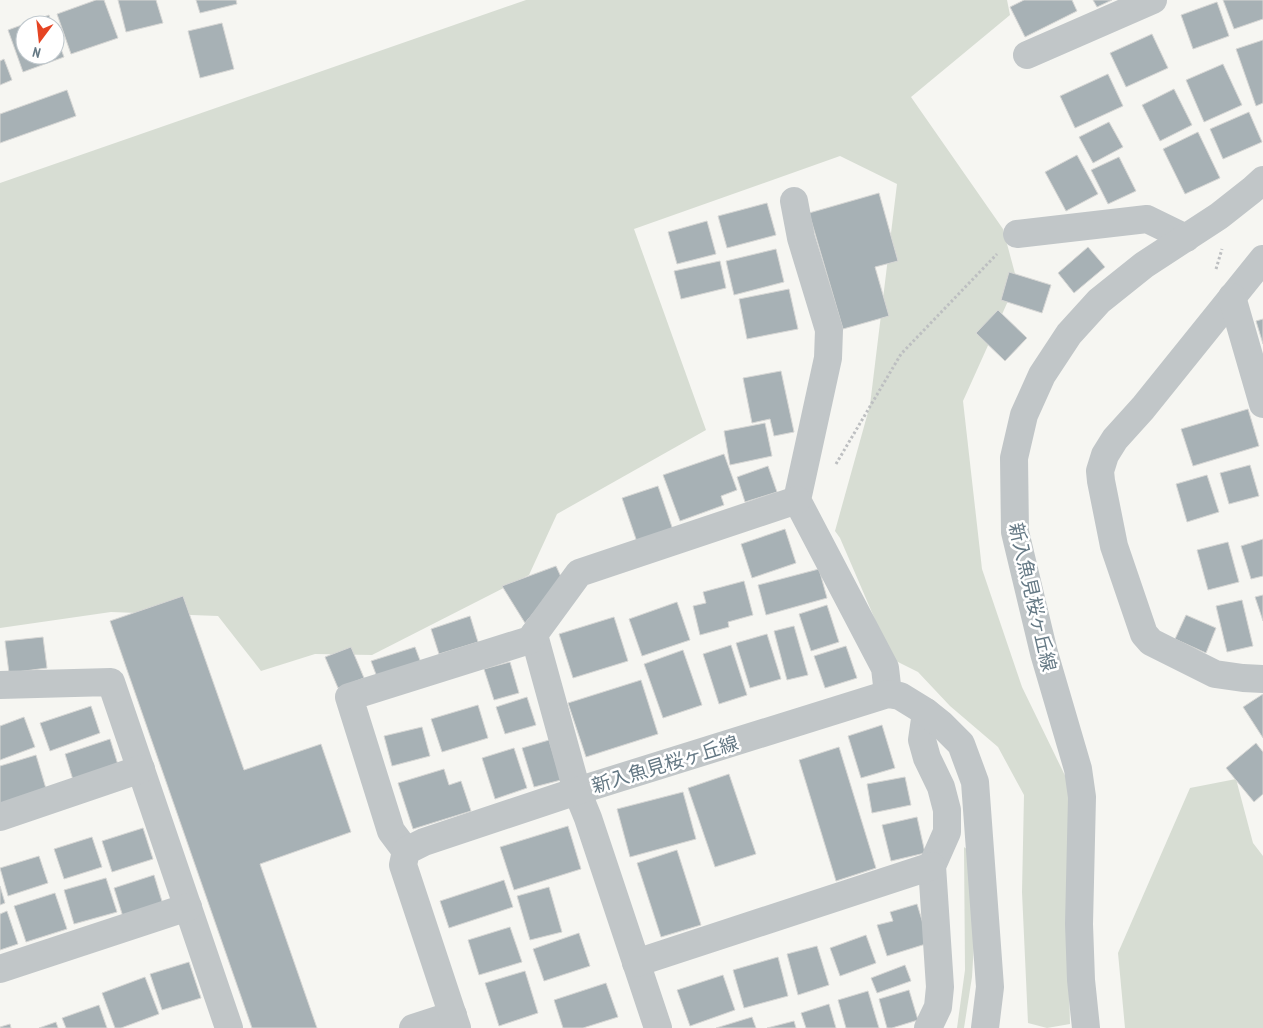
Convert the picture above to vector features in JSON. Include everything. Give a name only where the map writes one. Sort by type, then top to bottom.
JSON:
[{"type":"street","points":[[1027,55],[1153,0]]},
{"type":"street","name":"新入魚見桜ヶ丘線","points":[[1086,1028],[1081,980],[1079,924],[1082,797],[1078,769],[1044,653],[1015,532],[1014,458],[1024,415],[1042,374],[1069,334],[1099,301],[1144,265],[1219,216],[1263,180]]},
{"type":"street","points":[[794,201],[801,238],[828,330],[828,358],[797,500],[885,668],[888,694],[900,696],[926,712],[961,744],[975,782],[990,987],[985,1028]]},
{"type":"street","points":[[1017,234],[1147,219],[1186,238]]},
{"type":"street","points":[[1263,259],[1143,408],[1114,439],[1105,455],[1100,471],[1114,546],[1144,634],[1151,642],[1215,674],[1263,679]]},
{"type":"street","points":[[1232,297],[1263,404]]},
{"type":"street","points":[[413,1028],[455,1022],[403,865],[406,851],[391,831],[349,697],[530,640],[579,573],[797,500]]},
{"type":"street","points":[[406,851],[424,842],[577,791],[534,634]]},
{"type":"street","points":[[0,685],[111,682],[229,1028]]},
{"type":"street","name":"新入魚見桜ヶ丘線","points":[[658,1028],[588,818],[577,791],[888,694]]},
{"type":"street","points":[[926,712],[922,740],[927,758],[941,787],[947,810],[947,832],[932,866],[940,987],[938,1007],[928,1028]]},
{"type":"street","points":[[0,817],[141,769]]},
{"type":"street","points":[[636,963],[932,866]]},
{"type":"street","points":[[0,969],[188,907]]},
{"type":"path","points":[[832,470],[901,354],[1017,234]]},
{"type":"path","points":[[1186,238],[1223,245],[1215,274]]},
{"type":"shaded area","points":[[526,0],[1007,0],[1010,15],[911,97],[1003,229],[1017,281],[963,401],[982,569],[1022,687],[1072,790],[1070,1024],[1047,1028],[1028,1023],[1022,892],[1024,795],[998,747],[950,706],[918,672],[892,659],[840,538],[835,531],[870,405],[897,184],[840,156],[634,229],[706,430],[557,514],[529,575],[372,655],[315,654],[261,671],[218,616],[111,612],[0,628],[0,183]]},
{"type":"shaded area","points":[[1236,779],[1253,843],[1263,856],[1263,1028],[1125,1028],[1118,953],[1190,788]]},
{"type":"shaded area","points":[[964,847],[979,859],[972,977],[964,1028],[957,1028],[965,970]]},
{"type":"building","points":[[96,0],[104,0],[118,38],[71,54],[65,37],[65,15],[57,14]]},
{"type":"building","points":[[118,0],[156,0],[163,23],[126,32]]},
{"type":"building","points":[[196,0],[236,0],[237,4],[200,13]]},
{"type":"building","points":[[1024,0],[1072,0],[1077,11],[1025,37],[1010,7]]},
{"type":"building","points":[[1093,0],[1112,0],[1097,7]]},
{"type":"building","points":[[1223,0],[1263,0],[1263,19],[1234,29]]},
{"type":"building","points":[[1217,2],[1229,36],[1193,49],[1181,15]]},
{"type":"building","points":[[222,23],[234,69],[200,78],[188,31]]},
{"type":"building","points":[[15,27],[15,50],[8,30]]},
{"type":"building","points":[[1152,34],[1168,68],[1126,87],[1110,53]]},
{"type":"building","points":[[1263,40],[1263,103],[1256,106],[1236,49]]},
{"type":"building","points":[[4,59],[12,80],[0,85],[0,61]]},
{"type":"building","points":[[1223,64],[1242,105],[1204,122],[1186,80]]},
{"type":"building","points":[[20,65],[42,65],[23,72]]},
{"type":"building","points":[[1108,74],[1123,106],[1075,128],[1060,96]]},
{"type":"building","points":[[1174,89],[1192,125],[1160,141],[1142,105]]},
{"type":"building","points":[[67,90],[76,116],[0,143],[0,114]]},
{"type":"building","points":[[1249,112],[1262,142],[1223,159],[1210,129]]},
{"type":"building","points":[[1109,122],[1123,147],[1093,163],[1079,137]]},
{"type":"building","points":[[1198,132],[1220,178],[1185,194],[1163,149]]},
{"type":"building","points":[[1077,155],[1098,194],[1066,211],[1045,172]]},
{"type":"building","points":[[1119,157],[1136,191],[1108,204],[1091,170]]},
{"type":"building","points":[[879,193],[898,261],[875,267],[889,316],[843,329],[809,213]]},
{"type":"building","points":[[767,203],[776,235],[727,248],[718,216]]},
{"type":"building","points":[[707,221],[716,254],[677,264],[668,232]]},
{"type":"building","points":[[1088,247],[1105,267],[1074,293],[1058,273]]},
{"type":"building","points":[[776,249],[784,282],[734,295],[726,261]]},
{"type":"building","points":[[720,261],[726,288],[681,299],[674,271]]},
{"type":"building","points":[[1009,272],[1051,285],[1042,313],[1001,300]]},
{"type":"building","points":[[789,289],[798,329],[747,339],[739,299]]},
{"type":"building","points":[[998,310],[1027,338],[1005,361],[976,333]]},
{"type":"building","points":[[1263,319],[1263,344],[1256,321]]},
{"type":"building","points":[[781,371],[794,432],[774,436],[770,419],[752,423],[743,378]]},
{"type":"building","points":[[1248,409],[1259,446],[1193,466],[1181,429]]},
{"type":"building","points":[[765,423],[772,456],[730,465],[724,431]]},
{"type":"building","points":[[724,454],[737,490],[721,496],[724,505],[680,521],[663,475]]},
{"type":"building","points":[[1250,465],[1259,496],[1229,504],[1220,473]]},
{"type":"building","points":[[768,466],[777,492],[745,502],[737,477]]},
{"type":"building","points":[[1207,475],[1219,512],[1187,522],[1176,484]]},
{"type":"building","points":[[658,486],[673,530],[637,542],[622,498]]},
{"type":"building","points":[[785,529],[796,563],[752,578],[741,544]]},
{"type":"building","points":[[1263,539],[1263,576],[1251,579],[1241,546]]},
{"type":"building","points":[[1228,542],[1239,582],[1208,590],[1197,550]]},
{"type":"building","points":[[556,566],[562,579],[525,623],[502,586]]},
{"type":"building","points":[[819,569],[827,598],[766,615],[758,585]]},
{"type":"building","points":[[744,581],[753,615],[728,622],[729,627],[700,635],[693,606],[706,603],[703,592]]},
{"type":"building","points":[[1263,595],[1263,621],[1255,597]]},
{"type":"building","points":[[183,596],[244,770],[321,744],[351,832],[260,864],[317,1028],[252,1028],[110,621]]},
{"type":"building","points":[[1242,600],[1253,646],[1227,652],[1216,606]]},
{"type":"building","points":[[677,602],[690,640],[642,656],[629,619]]},
{"type":"building","points":[[827,605],[839,642],[811,651],[799,614]]},
{"type":"building","points":[[1186,615],[1216,628],[1206,653],[1175,639]]},
{"type":"building","points":[[470,616],[478,642],[439,654],[431,629]]},
{"type":"building","points":[[614,617],[628,661],[573,678],[559,634]]},
{"type":"building","points":[[794,626],[808,675],[787,680],[774,631]]},
{"type":"building","points":[[767,634],[781,679],[750,688],[736,643]]},
{"type":"building","points":[[43,637],[47,668],[9,673],[5,641]]},
{"type":"building","points":[[731,645],[747,695],[719,704],[703,654]]},
{"type":"building","points":[[846,646],[857,678],[825,688],[814,656]]},
{"type":"building","points":[[351,647],[364,678],[338,688],[325,657]]},
{"type":"building","points":[[415,647],[421,663],[377,677],[371,661]]},
{"type":"building","points":[[683,650],[702,705],[663,718],[644,664]]},
{"type":"building","points":[[510,662],[519,693],[494,700],[484,669]]},
{"type":"building","points":[[641,680],[658,734],[586,757],[568,703]]},
{"type":"building","points":[[1263,694],[1263,738],[1243,707]]},
{"type":"building","points":[[527,697],[536,725],[505,734],[496,707]]},
{"type":"building","points":[[478,705],[488,738],[442,752],[431,719]]},
{"type":"building","points":[[91,706],[100,733],[50,751],[40,723]]},
{"type":"building","points":[[24,717],[35,747],[0,760],[0,726]]},
{"type":"building","points":[[882,725],[895,768],[861,778],[848,736]]},
{"type":"building","points":[[422,727],[430,756],[392,766],[384,736]]},
{"type":"building","points":[[110,739],[119,768],[74,783],[65,754]]},
{"type":"building","points":[[549,740],[561,780],[534,787],[522,748]]},
{"type":"building","points":[[1256,743],[1263,752],[1263,794],[1254,802],[1226,768]]},
{"type":"building","points":[[839,747],[876,868],[836,881],[799,760]]},
{"type":"building","points":[[514,748],[527,788],[495,799],[482,758]]},
{"type":"building","points":[[36,755],[47,792],[0,806],[0,766]]},
{"type":"building","points":[[444,769],[449,785],[461,781],[471,811],[413,829],[398,783]]},
{"type":"building","points":[[729,774],[756,854],[715,867],[688,788]]},
{"type":"building","points":[[905,777],[911,805],[872,813],[867,784]]},
{"type":"building","points":[[683,792],[696,839],[630,857],[617,809]]},
{"type":"building","points":[[917,817],[925,853],[891,861],[882,825]]},
{"type":"building","points":[[568,826],[581,869],[514,890],[500,847]]},
{"type":"building","points":[[143,828],[153,859],[112,872],[102,841]]},
{"type":"building","points":[[92,837],[102,867],[64,879],[54,849]]},
{"type":"building","points":[[677,850],[701,925],[661,937],[637,863]]},
{"type":"building","points":[[39,856],[48,883],[8,896],[0,868]]},
{"type":"building","points":[[154,875],[164,908],[124,920],[114,888]]},
{"type":"building","points":[[106,878],[117,912],[74,924],[64,890]]},
{"type":"building","points":[[504,880],[513,907],[449,928],[440,901]]},
{"type":"building","points":[[0,886],[5,903],[0,905]]},
{"type":"building","points":[[549,887],[562,932],[530,940],[517,896]]},
{"type":"building","points":[[55,893],[67,929],[26,942],[14,906]]},
{"type":"building","points":[[917,904],[929,943],[887,956],[877,925],[893,921],[890,912]]},
{"type":"building","points":[[7,911],[18,944],[0,950],[0,914]]},
{"type":"building","points":[[510,927],[522,962],[479,975],[468,940]]},
{"type":"building","points":[[579,933],[590,966],[544,981],[533,949]]},
{"type":"building","points":[[866,935],[876,963],[840,976],[830,948]]},
{"type":"building","points":[[817,946],[829,985],[798,995],[787,954]]},
{"type":"building","points":[[778,957],[788,996],[744,1008],[733,970]]},
{"type":"building","points":[[189,962],[201,998],[162,1010],[150,974]]},
{"type":"building","points":[[905,965],[911,981],[877,993],[871,978]]},
{"type":"building","points":[[525,971],[538,1013],[499,1026],[485,983]]},
{"type":"building","points":[[723,975],[735,1010],[690,1026],[677,990]]},
{"type":"building","points":[[145,977],[159,1014],[121,1028],[115,1028],[102,993]]},
{"type":"building","points":[[606,983],[618,1017],[583,1028],[563,1028],[554,1000]]},
{"type":"building","points":[[909,990],[918,1020],[887,1028],[879,999]]},
{"type":"building","points":[[868,991],[879,1028],[846,1028],[838,1000]]},
{"type":"building","points":[[829,1004],[836,1028],[806,1028],[801,1013]]},
{"type":"building","points":[[99,1005],[107,1028],[66,1028],[62,1018]]},
{"type":"building","points":[[752,1017],[756,1028],[716,1028]]},
{"type":"building","points":[[794,1021],[796,1028],[767,1028]]},
{"type":"building","points":[[56,1022],[58,1028],[39,1028]]},
{"type":"building","points":[[10,1024],[11,1028],[0,1028],[0,1027]]}]
